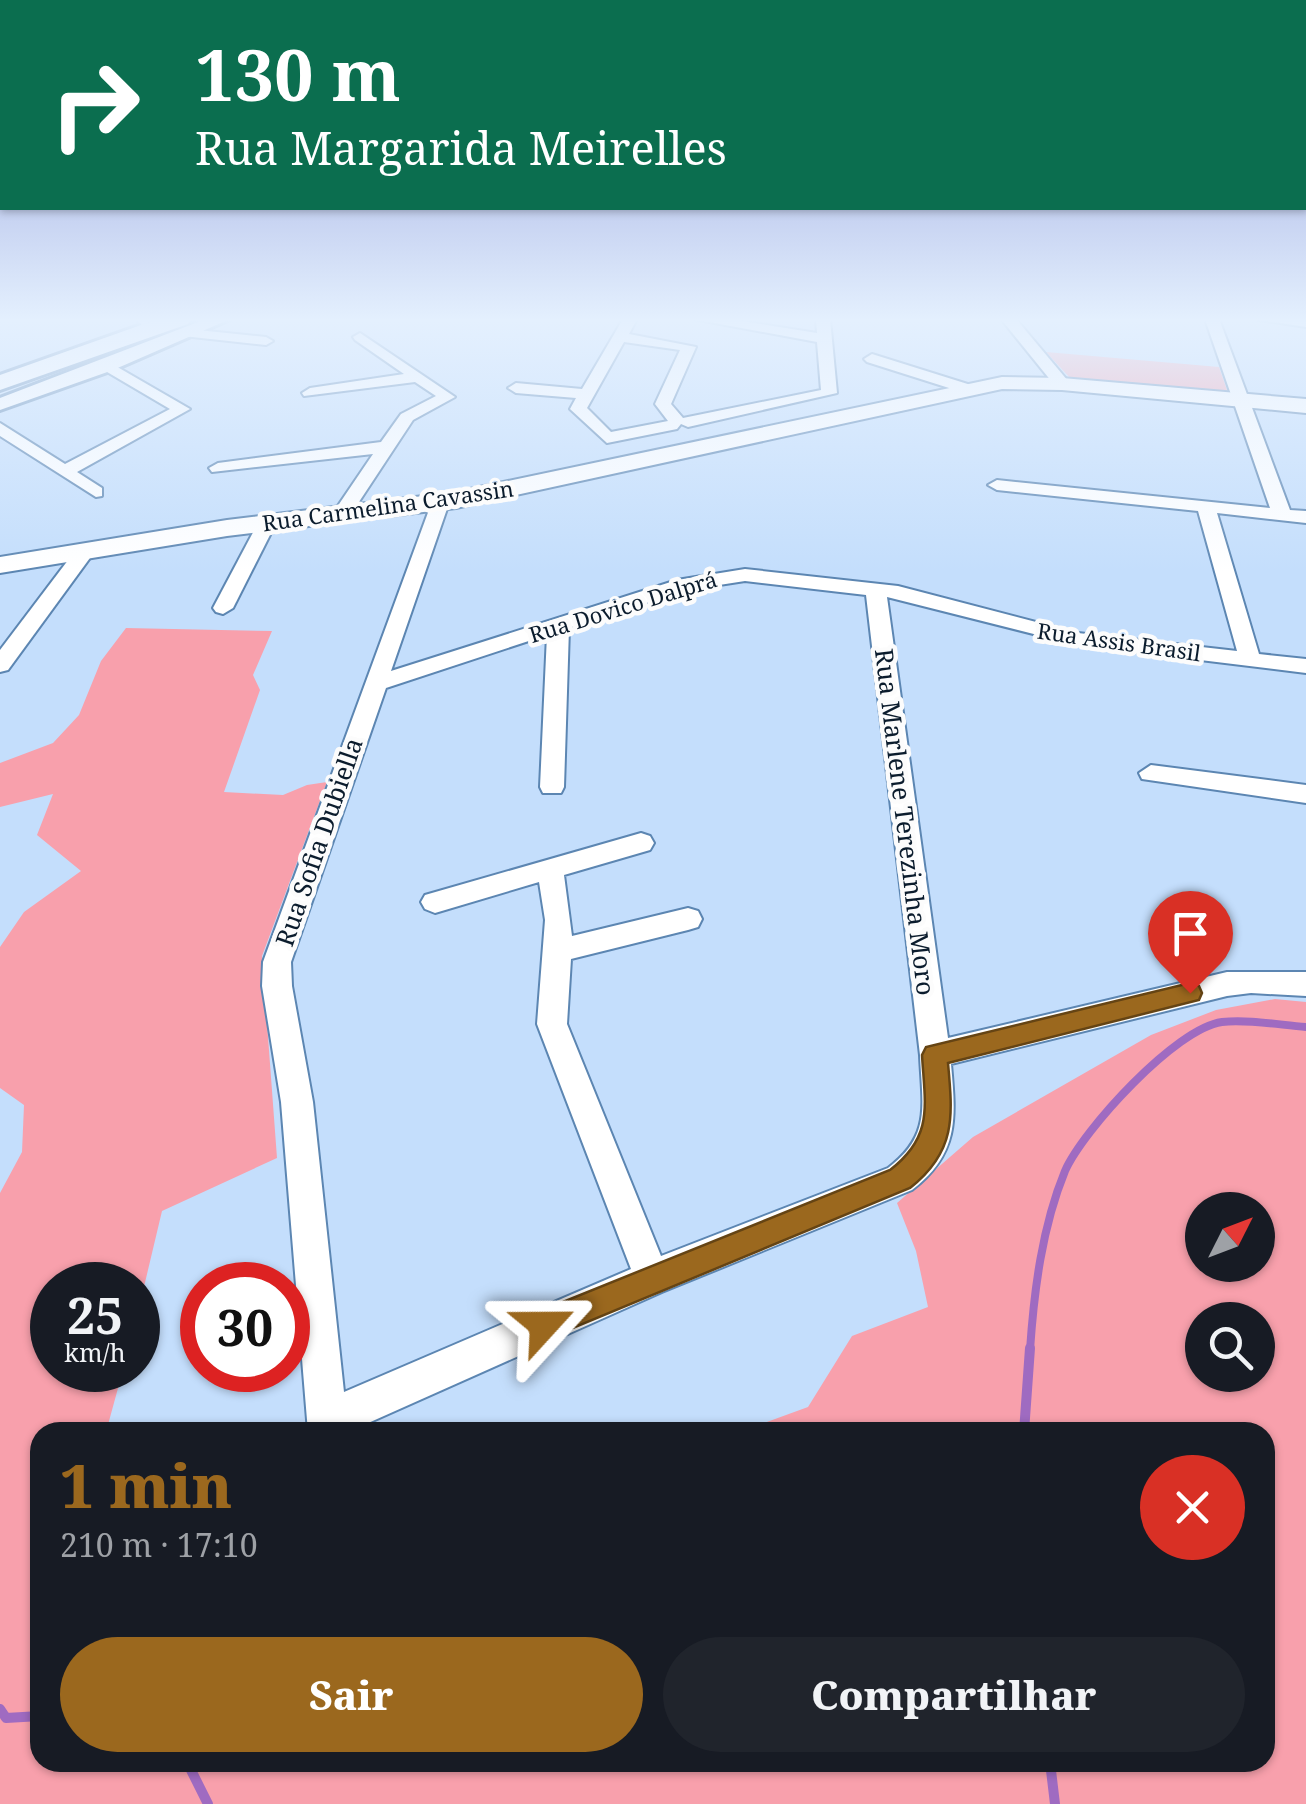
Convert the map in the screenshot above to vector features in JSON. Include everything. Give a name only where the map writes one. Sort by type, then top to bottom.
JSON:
[{"type":"main road","name":"Rua Carmelina Cavassin","points":[[0,564],[267,523],[440,503],[906,403]]},
{"type":"main road","name":"Rua Carmelina Cavassin","points":[[1276,403],[1306,406]]},
{"type":"street","points":[[65,471],[182,409],[172,403]]},
{"type":"street","points":[[342,513],[406,417],[436,403]]},
{"type":"street","points":[[580,403],[578,409],[606,438],[776,403]]},
{"type":"street","points":[[663,403],[705,449]]},
{"type":"street","points":[[1242,403],[1282,514]]},
{"type":"street","points":[[0,428],[96,492]]},
{"type":"street","points":[[218,468],[386,447]]},
{"type":"street","points":[[997,484],[1306,516]]},
{"type":"street","name":"Rua Sofia Dubiella","points":[[328,1422],[296,1102],[277,986],[278,962],[440,503]]},
{"type":"street","points":[[1206,506],[1250,660]]},
{"type":"street","points":[[223,608],[267,523]]},
{"type":"street","points":[[0,665],[85,551]]},
{"type":"street","name":"Rua Dovico Dalprá","points":[[375,684],[684,584],[724,576],[761,576],[876,589]]},
{"type":"street","name":"Rua Assis Brasil","points":[[876,589],[919,596],[1051,634],[1306,666]]},
{"type":"street","name":"Rua Marlene Terezinha Moro","points":[[337,1422],[652,1278],[874,1192],[921,1163],[934,1141],[939,1111],[935,1055],[876,589]]},
{"type":"street","points":[[552,787],[558,626]]},
{"type":"street","points":[[1151,773],[1306,794]]},
{"type":"street","points":[[435,902],[641,843]]},
{"type":"street","points":[[550,869],[560,920],[552,1024],[652,1278]]},
{"type":"street","points":[[557,952],[688,919]]},
{"type":"street","points":[[935,1055],[1227,984],[1306,984]]},
{"type":"shaded area","points":[[126,628],[272,631],[253,675],[260,690],[224,792],[283,795],[327,782],[262,956],[277,1158],[162,1211],[150,1262],[30,1262],[30,1392],[117,1392],[109,1422],[30,1422],[30,1772],[1275,1772],[1275,1422],[767,1422],[808,1407],[852,1336],[928,1307],[916,1251],[897,1203],[973,1137],[1151,1035],[1216,1010],[1275,999],[1306,1002],[1306,1804],[0,1804],[0,1193],[22,1152],[24,1105],[0,1088],[0,947],[24,912],[81,871],[37,835],[53,794],[0,807],[0,763],[53,743],[79,715],[101,661]]},
{"type":"waterway","points":[[1030,1350],[1040,1259],[1057,1192],[1075,1153],[1110,1107],[1157,1061],[1203,1028],[1232,1021],[1306,1027]]},
{"type":"waterway","points":[[1025,1422],[1030,1348]]},
{"type":"waterway","points":[[0,1709],[6,1718],[30,1717]]},
{"type":"waterway","points":[[192,1772],[208,1804]]},
{"type":"waterway","points":[[1051,1772],[1055,1804]]},
{"type":"route","points":[[544,1325],[900,1179],[921,1163],[934,1141],[939,1111],[935,1055],[1190,993]]}]
